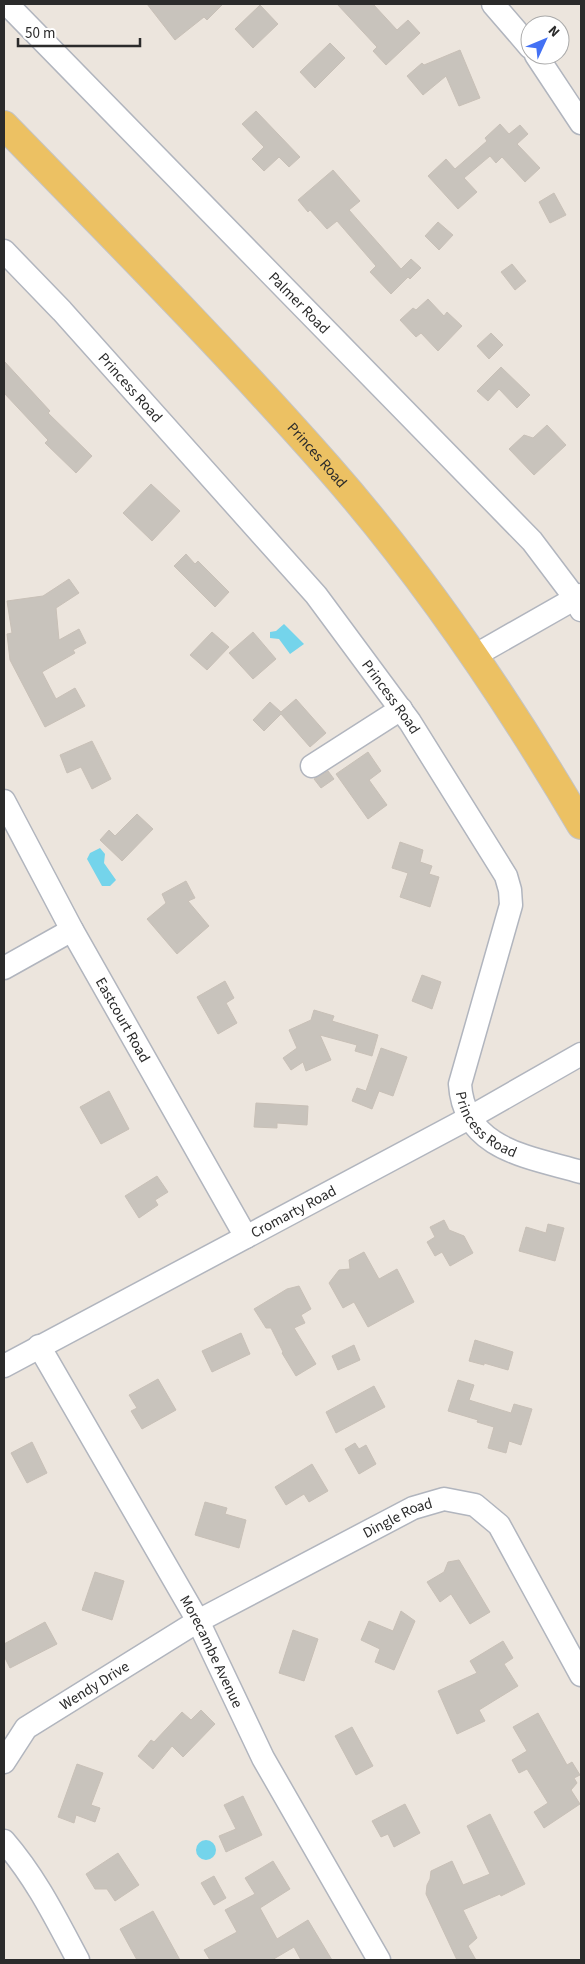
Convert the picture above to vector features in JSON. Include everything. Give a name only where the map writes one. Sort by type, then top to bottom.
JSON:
[{"type":"main road","name":"Princes Road","points":[[4,124],[188,314],[328,467],[402,558],[474,656],[581,825]]},
{"type":"street","name":"Palmer Road","points":[[7,4],[532,541],[579,601]]},
{"type":"street","points":[[493,4],[520,35]]},
{"type":"street","points":[[543,65],[581,123]]},
{"type":"street","name":"Princess Road","points":[[4,251],[62,311],[316,595],[401,709],[506,876],[510,890],[511,905],[460,1084],[461,1100],[470,1118],[484,1136],[504,1150],[581,1172]]},
{"type":"street","points":[[474,656],[579,601]]},
{"type":"street","points":[[312,766],[401,709]]},
{"type":"street","name":"Eastcourt Road","points":[[4,801],[72,930],[246,1236]]},
{"type":"street","points":[[4,968],[72,930]]},
{"type":"street","name":"Cromarty Road","points":[[4,1366],[470,1118],[581,1054]]},
{"type":"street","name":"Morecambe Avenue","points":[[39,1346],[198,1621],[264,1758],[378,1960]]},
{"type":"street","name":"Dingle Road","points":[[198,1621],[413,1508],[444,1499],[474,1505],[499,1525],[581,1675]]},
{"type":"street","name":"Wendy Drive","points":[[4,1762],[26,1728],[198,1621]]},
{"type":"street","points":[[4,1841],[24,1864],[44,1896],[78,1960]]},
{"type":"water","points":[[284,624],[304,644],[290,654],[279,639],[270,638],[270,632],[276,631]]},
{"type":"water","points":[[100,848],[105,854],[104,863],[116,880],[110,886],[102,886],[87,859],[90,853]]},
{"type":"water","points":[[206,1840],[213,1843],[216,1850],[213,1857],[206,1860],[199,1857],[196,1850],[199,1843]]},
{"type":"building","points":[[147,4],[223,4],[207,20],[204,17],[175,40]]},
{"type":"building","points":[[337,4],[373,4],[397,30],[408,20],[420,33],[386,65],[373,51],[377,47]]},
{"type":"building","points":[[260,5],[278,24],[253,48],[235,29]]},
{"type":"building","points":[[330,43],[345,58],[315,88],[300,72]]},
{"type":"building","points":[[460,50],[480,98],[459,106],[446,76],[423,95],[407,76],[422,63],[424,65]]},
{"type":"building","points":[[256,111],[300,157],[289,167],[279,157],[264,171],[252,159],[264,147],[242,124]]},
{"type":"building","points":[[500,124],[509,134],[520,125],[528,134],[517,144],[540,168],[525,182],[502,157],[496,163],[490,156],[464,178],[477,192],[458,209],[428,176],[446,159],[455,169],[487,141],[485,138]]},
{"type":"building","points":[[333,170],[360,201],[349,210],[401,269],[411,259],[421,268],[410,279],[408,277],[391,294],[370,272],[376,266],[337,221],[327,229],[298,200]]},
{"type":"building","points":[[554,193],[566,215],[550,223],[539,202]]},
{"type":"building","points":[[438,222],[453,235],[439,250],[425,236]]},
{"type":"building","points":[[512,264],[526,281],[515,290],[501,272]]},
{"type":"building","points":[[428,299],[444,316],[447,312],[462,326],[438,351],[421,333],[416,337],[400,320],[413,308],[416,310]]},
{"type":"building","points":[[491,333],[503,345],[489,359],[477,346]]},
{"type":"building","points":[[4,361],[50,411],[48,413],[92,456],[76,473],[45,443],[48,440],[4,393]]},
{"type":"building","points":[[501,367],[530,395],[517,408],[499,389],[488,401],[477,391]]},
{"type":"building","points":[[547,425],[566,445],[534,475],[509,449],[524,435],[533,438]]},
{"type":"building","points":[[151,484],[180,511],[152,541],[123,513]]},
{"type":"building","points":[[186,554],[195,564],[198,561],[229,592],[215,607],[174,566]]},
{"type":"building","points":[[69,579],[79,593],[56,608],[59,640],[79,629],[86,643],[73,650],[75,653],[42,672],[56,699],[75,688],[85,706],[45,727],[10,660],[7,634],[12,633],[7,601],[43,596]]},
{"type":"building","points":[[212,632],[229,647],[207,670],[190,655]]},
{"type":"building","points":[[253,632],[276,659],[253,679],[229,653]]},
{"type":"building","points":[[296,699],[326,733],[310,747],[281,714],[264,731],[253,720],[270,702],[281,712]]},
{"type":"building","points":[[92,741],[111,779],[92,789],[81,767],[67,773],[60,755]]},
{"type":"building","points":[[368,752],[381,771],[369,780],[387,805],[368,819],[336,774]]},
{"type":"building","points":[[328,771],[334,779],[321,788],[314,779]]},
{"type":"building","points":[[137,814],[153,829],[122,861],[100,840],[109,830],[115,836]]},
{"type":"building","points":[[400,842],[423,850],[420,862],[432,866],[429,874],[439,877],[430,907],[400,897],[408,873],[392,868]]},
{"type":"building","points":[[186,881],[195,898],[188,901],[209,926],[177,954],[147,919],[166,903],[162,894]]},
{"type":"building","points":[[422,975],[441,982],[432,1009],[412,1001]]},
{"type":"building","points":[[225,981],[234,998],[226,1003],[237,1023],[218,1034],[197,997]]},
{"type":"building","points":[[314,1010],[334,1016],[332,1021],[378,1035],[372,1056],[355,1051],[357,1045],[320,1035],[331,1060],[306,1071],[303,1062],[291,1070],[283,1058],[297,1048],[289,1030],[311,1020]]},
{"type":"building","points":[[381,1048],[407,1057],[393,1096],[379,1091],[372,1109],[352,1101],[357,1088],[366,1091]]},
{"type":"building","points":[[109,1091],[129,1129],[101,1144],[80,1107]]},
{"type":"building","points":[[256,1103],[308,1106],[307,1125],[277,1123],[277,1128],[254,1127]]},
{"type":"building","points":[[157,1176],[168,1192],[155,1200],[158,1205],[139,1218],[125,1196]]},
{"type":"building","points":[[444,1220],[449,1230],[464,1236],[473,1253],[450,1266],[442,1252],[435,1256],[427,1242],[435,1237],[430,1227]]},
{"type":"building","points":[[548,1224],[564,1228],[555,1261],[519,1251],[526,1227],[546,1233]]},
{"type":"building","points":[[364,1252],[379,1279],[397,1269],[414,1302],[368,1327],[354,1302],[343,1308],[329,1283],[339,1270],[350,1269],[349,1260]]},
{"type":"building","points":[[299,1286],[311,1309],[301,1315],[305,1323],[294,1328],[316,1364],[296,1376],[282,1353],[271,1328],[266,1328],[254,1309],[287,1289]]},
{"type":"building","points":[[241,1333],[250,1354],[212,1372],[202,1351]]},
{"type":"building","points":[[475,1340],[513,1352],[508,1370],[469,1361]]},
{"type":"building","points":[[354,1345],[360,1360],[338,1370],[332,1356]]},
{"type":"building","points":[[158,1379],[176,1410],[142,1429],[131,1411],[137,1408],[129,1395]]},
{"type":"building","points":[[458,1380],[474,1385],[469,1400],[511,1413],[514,1404],[532,1409],[521,1445],[509,1441],[506,1453],[488,1448],[494,1427],[448,1411]]},
{"type":"building","points":[[374,1386],[385,1407],[336,1433],[326,1412]]},
{"type":"building","points":[[32,1442],[47,1473],[27,1483],[11,1453]]},
{"type":"building","points":[[355,1443],[359,1449],[366,1445],[376,1464],[359,1474],[345,1449]]},
{"type":"building","points":[[312,1464],[328,1491],[309,1502],[304,1494],[286,1505],[275,1487]]},
{"type":"building","points":[[205,1502],[227,1508],[225,1514],[246,1520],[239,1548],[195,1535]]},
{"type":"building","points":[[459,1560],[490,1612],[470,1624],[451,1594],[440,1602],[427,1582],[444,1572],[448,1562]]},
{"type":"building","points":[[95,1572],[124,1581],[112,1620],[82,1610]]},
{"type":"building","points":[[401,1611],[415,1621],[394,1670],[375,1662],[380,1649],[361,1640],[369,1621],[393,1631]]},
{"type":"building","points":[[45,1622],[57,1644],[10,1668],[4,1656],[4,1644]]},
{"type":"building","points":[[293,1630],[318,1639],[304,1681],[279,1673]]},
{"type":"building","points":[[503,1641],[513,1658],[504,1664],[518,1686],[479,1710],[485,1721],[457,1734],[438,1691],[477,1673],[470,1661]]},
{"type":"building","points":[[201,1710],[215,1724],[183,1757],[172,1746],[153,1769],[138,1756],[151,1740],[154,1742],[182,1712],[191,1720]]},
{"type":"building","points":[[538,1713],[567,1765],[572,1762],[580,1775],[574,1778],[577,1783],[571,1790],[580,1804],[544,1828],[534,1812],[548,1803],[527,1769],[519,1773],[512,1760],[527,1751],[513,1727]]},
{"type":"building","points":[[352,1727],[373,1766],[356,1775],[335,1736]]},
{"type":"building","points":[[77,1764],[103,1773],[91,1805],[100,1808],[95,1822],[76,1815],[74,1823],[58,1817]]},
{"type":"building","points":[[243,1796],[262,1835],[226,1852],[219,1836],[236,1829],[224,1805]]},
{"type":"building","points":[[405,1804],[420,1833],[394,1847],[388,1834],[381,1837],[372,1821]]},
{"type":"building","points":[[490,1814],[525,1884],[501,1896],[500,1894],[463,1910],[477,1938],[468,1946],[476,1960],[457,1960],[426,1894],[427,1885],[431,1871],[452,1861],[463,1885],[490,1874],[467,1826]]},
{"type":"building","points":[[118,1853],[139,1885],[115,1901],[107,1889],[95,1889],[86,1874]]},
{"type":"building","points":[[273,1861],[290,1889],[260,1908],[277,1939],[308,1920],[332,1960],[301,1960],[294,1947],[272,1960],[210,1960],[204,1950],[237,1932],[225,1910],[255,1894],[245,1878]]},
{"type":"building","points":[[214,1876],[226,1898],[214,1905],[201,1883]]},
{"type":"building","points":[[153,1911],[180,1960],[137,1960],[120,1929]]}]
